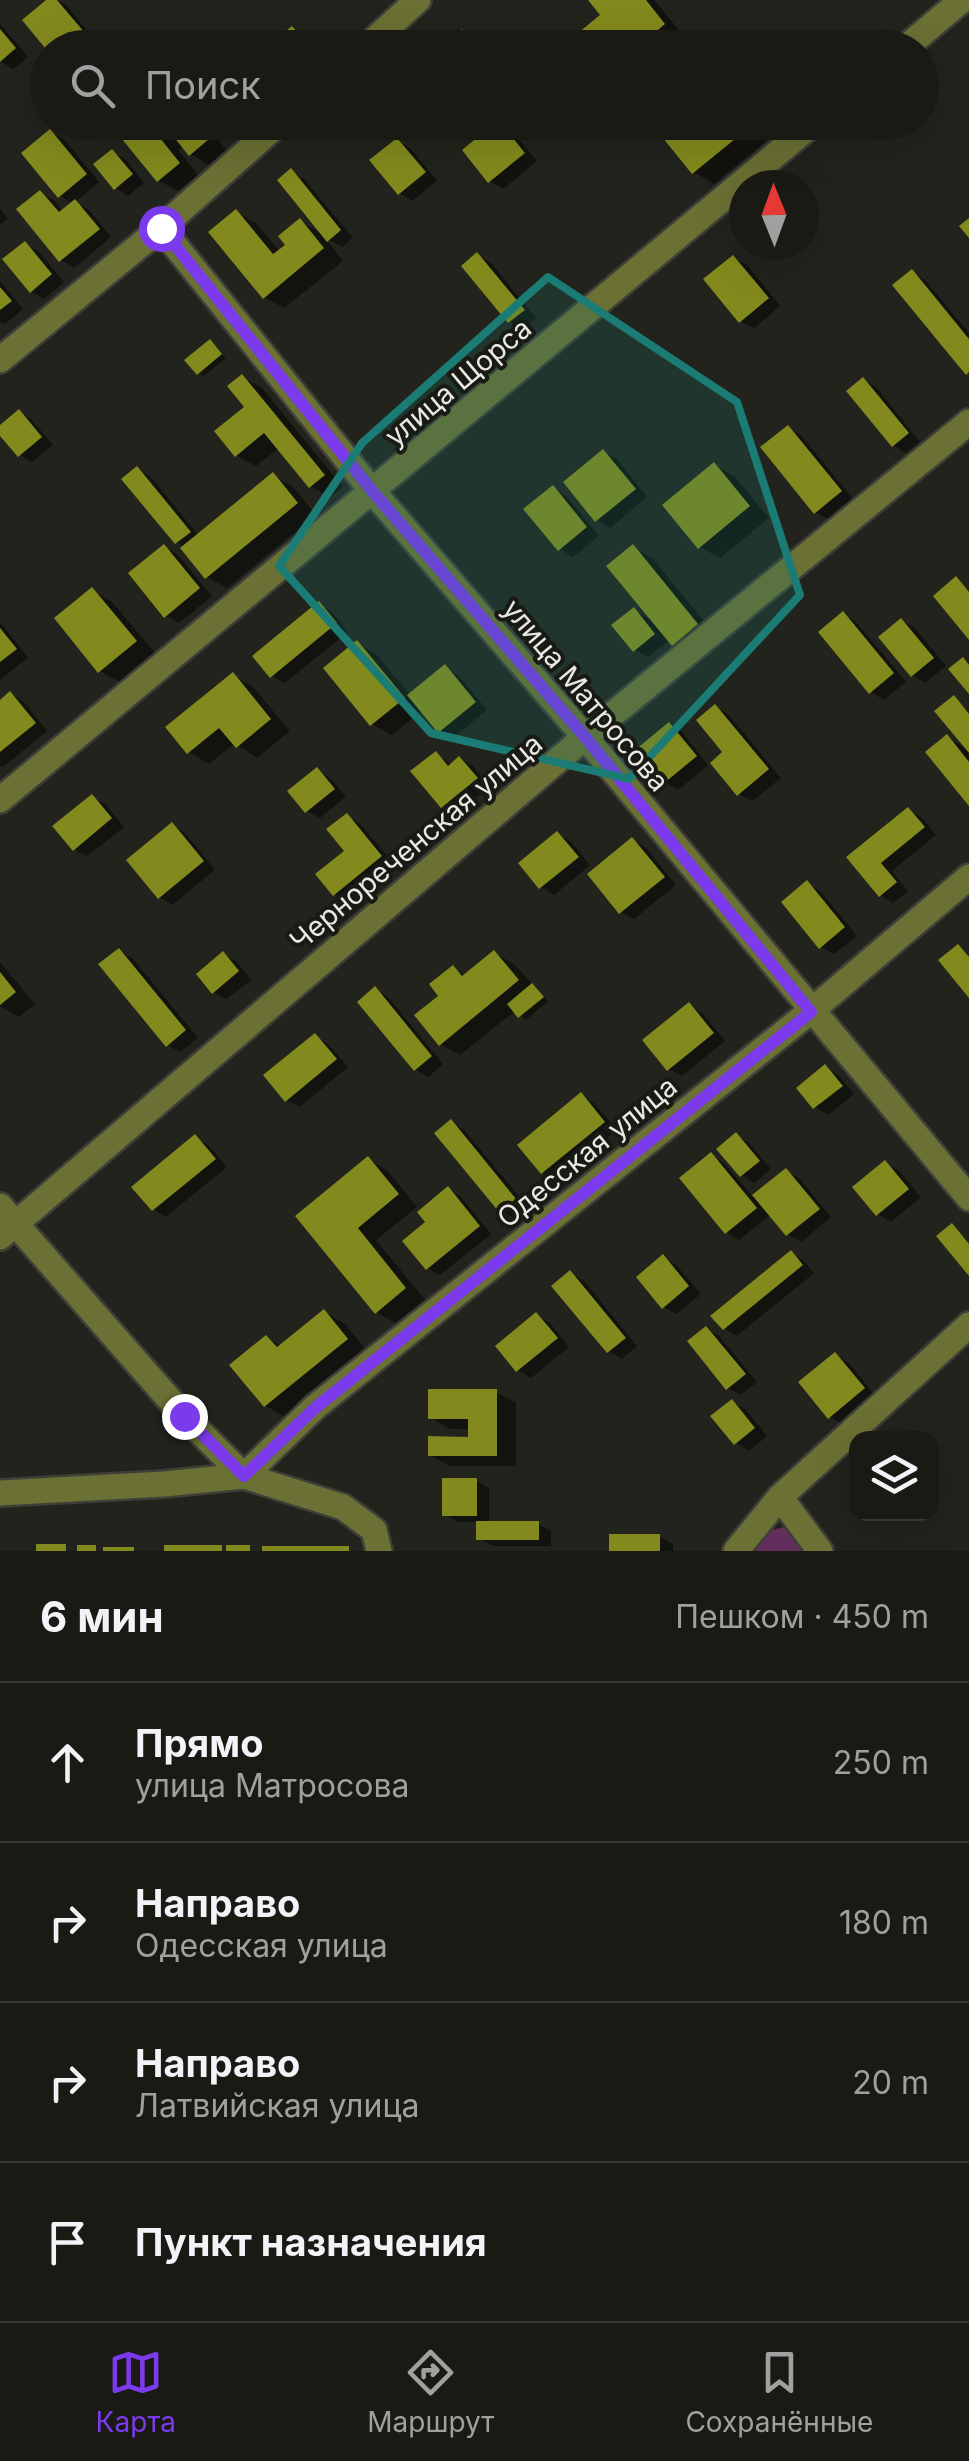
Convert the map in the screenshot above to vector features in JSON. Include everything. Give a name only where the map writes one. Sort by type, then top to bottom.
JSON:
[{"type":"street","points":[[385,30],[418,0]]},
{"type":"street","points":[[926,30],[962,0]]},
{"type":"street","points":[[0,360],[161,228],[260,140]]},
{"type":"street","name":"улица Щорса","points":[[0,800],[793,140]]},
{"type":"street","name":"улица Матросова","points":[[161,228],[373,492],[585,737],[969,1198]]},
{"type":"street","name":"Чернореченская улица","points":[[5,1223],[585,737],[969,422]]},
{"type":"street","name":"Одесская улица","points":[[244,1476],[315,1408],[811,1012],[969,877]]},
{"type":"street","points":[[5,1223],[244,1476]]},
{"type":"street","points":[[736,1551],[780,1497],[969,1326]]},
{"type":"street","points":[[0,1494],[244,1476],[343,1507],[374,1530],[379,1551]]},
{"type":"street","points":[[780,1497],[820,1551]]},
{"type":"highlighted area","points":[[548,277],[737,402],[800,595],[629,779],[431,733],[279,566],[362,443]]},
{"type":"shaded area","points":[[784,1527],[802,1551],[748,1551],[756,1534]]},
{"type":"building","points":[[46,0],[57,0],[82,30],[30,30],[22,20]]},
{"type":"building","points":[[588,0],[646,0],[665,24],[658,30],[582,30],[600,15]]},
{"type":"building","points":[[0,29],[16,48],[0,62]]},
{"type":"building","points":[[37,140],[59,140],[87,174],[58,198],[21,153]]},
{"type":"building","points":[[123,140],[162,140],[180,163],[157,182]]},
{"type":"building","points":[[176,140],[208,140],[189,156]]},
{"type":"building","points":[[399,140],[426,172],[398,195],[369,160]]},
{"type":"building","points":[[474,140],[515,140],[525,153],[488,183],[462,150]]},
{"type":"building","points":[[665,140],[734,140],[692,174]]},
{"type":"building","points":[[112,149],[133,174],[114,190],[93,164]]},
{"type":"building","points":[[291,168],[341,230],[327,242],[277,180]]},
{"type":"building","points":[[40,190],[59,212],[75,199],[100,229],[59,262],[16,209]]},
{"type":"building","points":[[236,209],[273,254],[285,245],[278,236],[300,218],[324,248],[263,299],[208,232]]},
{"type":"building","points":[[969,218],[969,238],[959,226]]},
{"type":"building","points":[[25,241],[52,274],[30,293],[2,259]]},
{"type":"building","points":[[477,252],[525,310],[508,323],[461,266]]},
{"type":"building","points":[[729,258],[737,260],[769,298],[739,323],[703,279]]},
{"type":"building","points":[[912,269],[969,339],[966,375],[892,285]]},
{"type":"building","points":[[0,287],[12,301],[0,310]]},
{"type":"building","points":[[210,339],[222,354],[197,375],[184,360]]},
{"type":"building","points":[[242,374],[325,475],[309,488],[264,433],[235,457],[214,431],[244,407],[227,386]]},
{"type":"building","points":[[863,377],[909,433],[892,447],[846,391]]},
{"type":"building","points":[[19,409],[42,437],[18,457],[0,436],[0,425]]},
{"type":"building","points":[[788,425],[842,491],[814,514],[760,447]]},
{"type":"building","points":[[603,449],[636,489],[595,522],[563,482]]},
{"type":"building","points":[[714,462],[750,506],[698,549],[662,505]]},
{"type":"building","points":[[137,466],[191,532],[175,544],[121,479]]},
{"type":"building","points":[[273,472],[298,503],[205,579],[180,548]]},
{"type":"building","points":[[553,485],[587,527],[558,551],[523,509]]},
{"type":"building","points":[[164,544],[200,588],[164,618],[128,573]]},
{"type":"building","points":[[633,544],[698,624],[672,646],[606,566]]},
{"type":"building","points":[[956,576],[969,592],[969,640],[933,596]]},
{"type":"building","points":[[92,587],[137,641],[98,673],[54,618]]},
{"type":"building","points":[[319,601],[337,623],[270,678],[252,656]]},
{"type":"building","points":[[634,607],[655,634],[633,652],[611,625]]},
{"type":"building","points":[[843,611],[894,673],[869,694],[818,632]]},
{"type":"building","points":[[901,618],[934,658],[911,677],[878,637]]},
{"type":"building","points":[[0,628],[17,649],[0,662]]},
{"type":"building","points":[[357,640],[405,698],[370,726],[323,668]]},
{"type":"building","points":[[963,657],[969,665],[969,694],[948,669]]},
{"type":"building","points":[[445,664],[476,702],[438,733],[407,695]]},
{"type":"building","points":[[233,672],[271,719],[236,748],[219,728],[187,754],[165,727]]},
{"type":"building","points":[[10,691],[36,723],[0,752],[0,700]]},
{"type":"building","points":[[954,695],[969,714],[969,753],[934,711]]},
{"type":"building","points":[[715,704],[769,769],[737,796],[710,763],[722,752],[696,720]]},
{"type":"building","points":[[669,722],[697,756],[663,784],[635,750]]},
{"type":"building","points":[[947,734],[969,762],[969,806],[925,752]]},
{"type":"building","points":[[436,751],[448,766],[459,756],[478,778],[441,808],[410,771]]},
{"type":"building","points":[[317,767],[335,789],[305,813],[287,791]]},
{"type":"building","points":[[92,794],[112,818],[73,851],[52,826]]},
{"type":"building","points":[[908,807],[925,827],[881,863],[897,882],[879,897],[846,857]]},
{"type":"building","points":[[347,813],[382,856],[333,896],[315,874],[344,851],[326,829]]},
{"type":"building","points":[[172,822],[204,861],[158,899],[126,860]]},
{"type":"building","points":[[557,831],[579,857],[539,889],[518,863]]},
{"type":"building","points":[[632,837],[665,877],[619,914],[587,874]]},
{"type":"building","points":[[807,880],[845,927],[819,949],[781,902]]},
{"type":"building","points":[[958,944],[969,957],[969,998],[938,960]]},
{"type":"building","points":[[119,948],[186,1030],[166,1047],[98,964]]},
{"type":"building","points":[[494,950],[519,980],[439,1046],[414,1015],[438,996],[429,984],[453,965],[462,976]]},
{"type":"building","points":[[223,951],[239,971],[212,994],[196,974]]},
{"type":"building","points":[[0,972],[16,992],[0,1005]]},
{"type":"building","points":[[532,983],[544,997],[518,1018],[507,1004]]},
{"type":"building","points":[[375,986],[432,1056],[414,1071],[357,1002]]},
{"type":"building","points":[[689,1002],[714,1033],[667,1071],[642,1040]]},
{"type":"building","points":[[315,1033],[337,1059],[285,1102],[263,1075]]},
{"type":"building","points":[[825,1064],[843,1086],[813,1109],[796,1088]]},
{"type":"building","points":[[581,1092],[605,1122],[541,1174],[517,1145]]},
{"type":"building","points":[[451,1119],[516,1199],[499,1212],[434,1133]]},
{"type":"building","points":[[736,1132],[760,1161],[740,1177],[716,1149]]},
{"type":"building","points":[[195,1134],[216,1159],[152,1211],[131,1187]]},
{"type":"building","points":[[711,1152],[757,1208],[725,1234],[679,1178]]},
{"type":"building","points":[[368,1156],[399,1194],[358,1228],[406,1288],[375,1314],[295,1216]]},
{"type":"building","points":[[885,1160],[909,1189],[876,1216],[852,1187]]},
{"type":"building","points":[[786,1168],[820,1209],[786,1236],[752,1195]]},
{"type":"building","points":[[448,1186],[480,1226],[426,1270],[402,1241],[425,1222],[417,1212]]},
{"type":"building","points":[[952,1223],[969,1244],[969,1276],[936,1236]]},
{"type":"building","points":[[791,1250],[803,1265],[723,1330],[710,1316]]},
{"type":"building","points":[[663,1254],[689,1286],[662,1309],[636,1277]]},
{"type":"building","points":[[570,1270],[626,1338],[607,1353],[551,1286]]},
{"type":"building","points":[[324,1309],[348,1339],[264,1407],[229,1365],[266,1335],[277,1347]]},
{"type":"building","points":[[536,1312],[558,1338],[516,1372],[495,1346]]},
{"type":"building","points":[[706,1326],[746,1374],[726,1390],[687,1341]]},
{"type":"building","points":[[835,1352],[865,1388],[828,1419],[798,1382]]},
{"type":"building","points":[[428,1389],[497,1389],[497,1456],[428,1456],[428,1436],[468,1437],[468,1419],[428,1419]]},
{"type":"building","points":[[732,1399],[755,1428],[734,1445],[710,1416]]},
{"type":"building","points":[[442,1478],[477,1478],[477,1516],[442,1516]]},
{"type":"building","points":[[476,1521],[539,1521],[539,1540],[476,1540]]},
{"type":"building","points":[[609,1534],[660,1534],[660,1551],[609,1551]]},
{"type":"building","points":[[36,1544],[66,1544],[66,1551],[36,1551]]},
{"type":"building","points":[[77,1545],[96,1545],[96,1551],[77,1551]]},
{"type":"building","points":[[164,1545],[222,1545],[222,1551],[164,1551]]},
{"type":"building","points":[[226,1545],[250,1545],[250,1551],[226,1551]]},
{"type":"building","points":[[262,1546],[349,1546],[349,1551],[262,1551]]},
{"type":"building","points":[[103,1547],[134,1547],[134,1551],[103,1551]]},
{"type":"route","points":[[161,228],[373,492],[585,737],[811,1012],[315,1408],[244,1476],[184,1416]]}]
